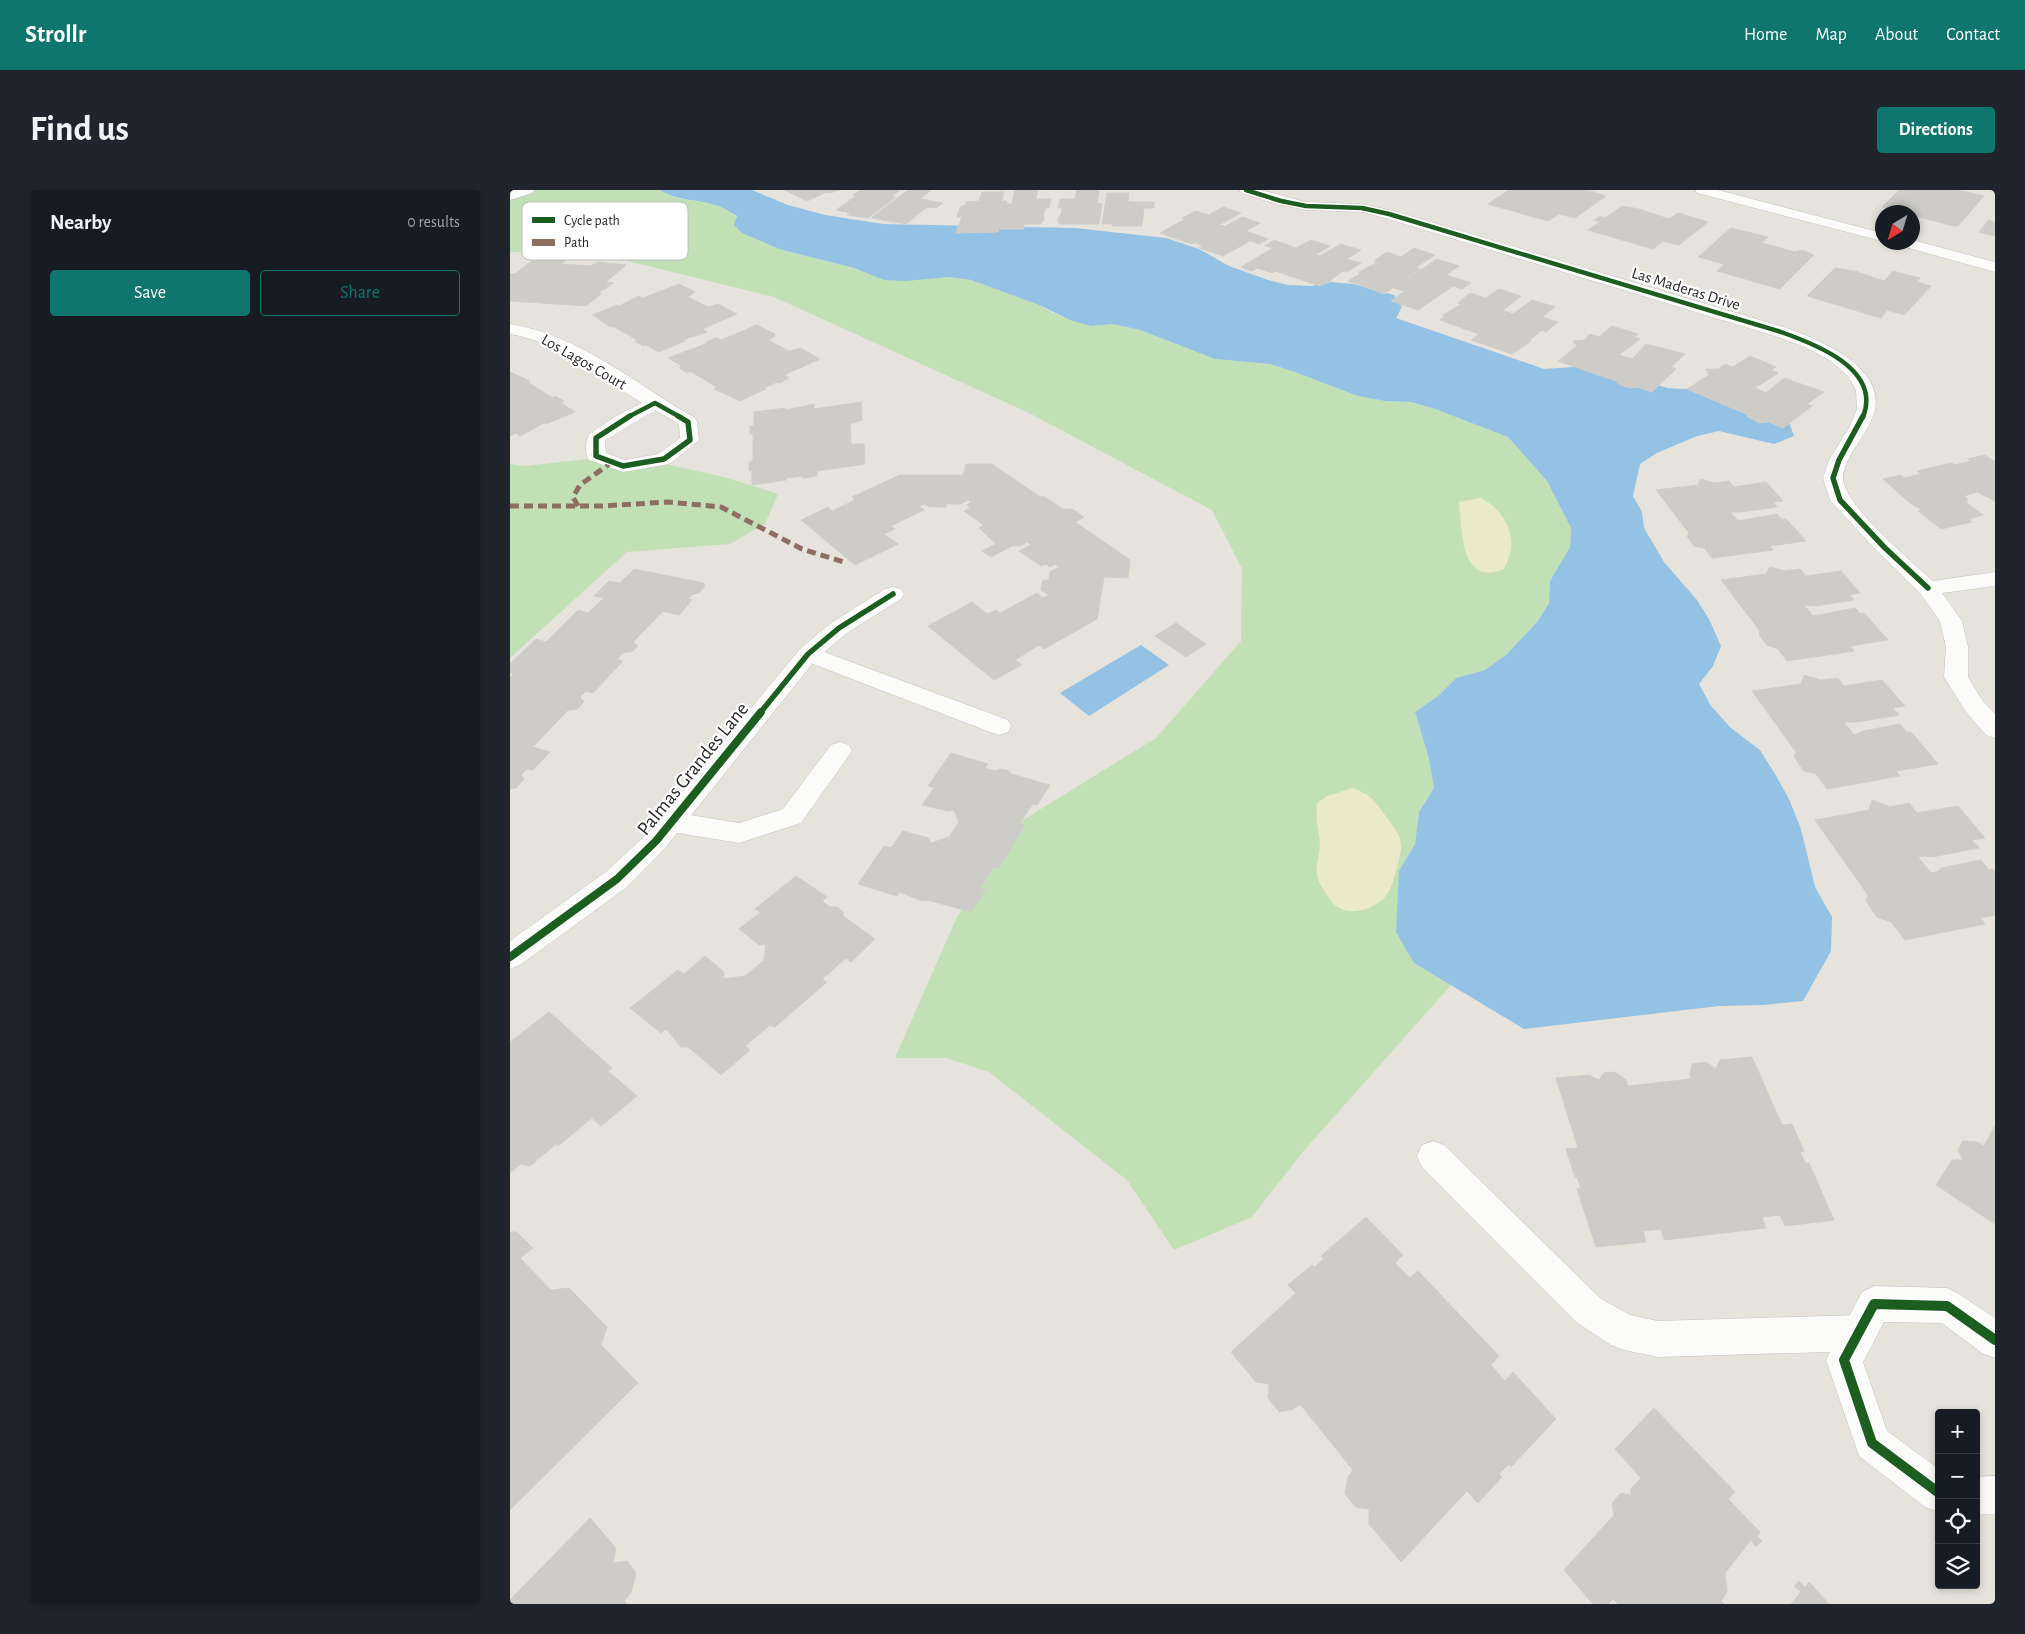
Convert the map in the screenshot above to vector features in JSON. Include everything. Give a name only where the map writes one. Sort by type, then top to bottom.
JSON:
[{"type":"street","points":[[510,196],[527,190]]},
{"type":"street","name":"Las Maderas Drive","points":[[1246,190],[1281,201],[1306,206],[1362,208],[1389,214],[1780,332],[1811,343],[1837,357],[1855,373],[1865,390],[1866,409],[1839,460],[1833,478],[1840,500],[1884,548],[1928,588],[1951,621],[1957,647],[1956,677],[1974,706],[1995,730]]},
{"type":"street","points":[[1702,190],[1875,235]]},
{"type":"street","points":[[1920,246],[1995,266]]},
{"type":"street","name":"Los Lagos Court","points":[[510,329],[539,335],[558,344],[688,422],[690,440],[664,459],[623,466],[596,456],[596,438],[623,420],[655,403]]},
{"type":"street","points":[[1928,588],[1995,579]]},
{"type":"street","name":"Palmas Grandes Lane","points":[[510,957],[617,879],[656,841],[808,654],[839,628],[892,594]]},
{"type":"street","points":[[808,654],[999,726]]},
{"type":"street","points":[[672,822],[738,834],[792,816],[840,751]]},
{"type":"street","points":[[1433,1156],[1588,1310],[1624,1332],[1658,1339],[1858,1333]]},
{"type":"street","points":[[1935,1490],[1872,1443],[1844,1360],[1874,1304],[1947,1306],[1995,1340]]},
{"type":"street","points":[[1980,1496],[1995,1495]]},
{"type":"shaded area","points":[[510,190],[660,190],[676,198],[715,204],[727,210],[782,250],[854,268],[884,280],[949,277],[971,280],[1091,326],[1113,324],[1140,330],[1215,359],[1270,364],[1358,396],[1385,401],[1411,402],[1435,409],[1508,437],[1547,481],[1571,528],[1570,547],[1550,581],[1549,603],[1538,621],[1506,655],[1485,670],[1456,678],[1438,696],[1415,712],[1429,759],[1434,788],[1419,812],[1415,844],[1399,871],[1414,963],[1451,985],[1301,1154],[1252,1217],[1174,1250],[1127,1180],[989,1072],[947,1058],[895,1058],[956,919],[1013,826],[1156,738],[1241,641],[1242,569],[1212,510],[1027,412],[774,297],[624,260],[688,260],[688,202],[522,202],[522,252],[510,252]]},
{"type":"shaded area","points":[[604,457],[656,462],[728,478],[778,494],[765,524],[730,544],[627,552],[510,658],[510,464],[525,466]]},
{"type":"sand","points":[[1480,498],[1500,513],[1505,520],[1511,537],[1510,554],[1504,569],[1490,573],[1479,570],[1471,564],[1466,553],[1461,527],[1459,502]]},
{"type":"sand","points":[[1353,788],[1368,795],[1377,805],[1396,830],[1400,838],[1401,847],[1393,882],[1384,898],[1370,908],[1353,911],[1337,907],[1322,888],[1319,881],[1317,867],[1320,844],[1316,813],[1317,803],[1327,796]]},
{"type":"water","points":[[660,190],[752,190],[788,205],[825,215],[883,224],[1075,228],[1166,238],[1199,249],[1229,266],[1288,285],[1311,286],[1331,282],[1353,284],[1394,295],[1402,307],[1396,318],[1544,369],[1590,366],[1616,371],[1667,388],[1718,391],[1789,422],[1794,436],[1774,444],[1719,431],[1697,436],[1657,453],[1640,464],[1633,496],[1642,512],[1644,528],[1664,562],[1697,600],[1709,619],[1721,646],[1713,666],[1699,684],[1711,706],[1731,728],[1760,750],[1775,774],[1789,799],[1801,829],[1815,887],[1832,917],[1831,951],[1803,1001],[1764,1005],[1719,1006],[1524,1029],[1414,963],[1396,932],[1399,871],[1415,844],[1419,812],[1434,788],[1429,759],[1415,712],[1438,696],[1456,678],[1485,670],[1506,655],[1538,621],[1549,603],[1550,581],[1570,547],[1571,528],[1547,481],[1508,437],[1435,409],[1411,402],[1385,401],[1358,396],[1270,364],[1215,359],[1140,330],[1113,324],[1091,326],[1070,320],[1039,305],[971,280],[949,277],[906,281],[884,280],[854,268],[782,250],[742,233],[734,225],[737,216],[724,208],[680,198]]},
{"type":"water","points":[[1141,645],[1169,665],[1089,716],[1060,693]]},
{"type":"building","points":[[784,190],[839,190],[827,192],[807,201]]},
{"type":"building","points":[[860,190],[900,190],[892,196],[896,197],[868,218],[847,215],[851,213],[836,210],[856,196],[853,195]]},
{"type":"building","points":[[908,190],[931,190],[920,199],[943,203],[936,208],[927,207],[906,224],[871,218]]},
{"type":"building","points":[[1015,190],[1038,190],[1036,199],[1051,199],[1049,208],[1045,208],[1043,217],[1045,218],[1041,224],[1024,224],[1024,229],[1000,229],[1006,204],[1012,204]]},
{"type":"building","points":[[1077,190],[1099,190],[1097,203],[1102,204],[1099,224],[1059,224],[1058,218],[1062,208],[1058,208],[1060,199],[1075,199]]},
{"type":"building","points":[[1509,190],[1587,190],[1606,196],[1575,218],[1559,214],[1548,221],[1488,204]]},
{"type":"building","points":[[1899,190],[1958,190],[1984,196],[1958,226],[1920,217],[1920,205],[1884,205]]},
{"type":"building","points":[[982,192],[1004,192],[1002,201],[1007,201],[998,232],[956,233],[962,217],[957,217],[960,207],[965,205],[966,202],[979,201]]},
{"type":"building","points":[[1107,193],[1129,193],[1128,202],[1154,202],[1154,208],[1144,208],[1142,226],[1102,224]]},
{"type":"building","points":[[1622,206],[1639,209],[1669,219],[1678,213],[1708,222],[1679,245],[1663,241],[1653,249],[1588,230],[1600,222],[1594,220],[1600,216],[1605,218]]},
{"type":"building","points":[[1223,207],[1241,213],[1219,225],[1224,226],[1192,244],[1160,233],[1196,211],[1208,215]]},
{"type":"building","points":[[1242,217],[1260,223],[1246,231],[1268,239],[1259,244],[1250,241],[1223,256],[1199,248],[1203,246],[1195,243]]},
{"type":"building","points":[[1989,220],[1995,222],[1995,236],[1979,232]]},
{"type":"building","points":[[1731,228],[1768,237],[1762,243],[1795,252],[1802,250],[1814,255],[1780,289],[1717,271],[1724,264],[1698,257]]},
{"type":"building","points":[[1274,240],[1296,248],[1311,240],[1330,246],[1284,274],[1275,271],[1272,273],[1257,268],[1252,271],[1241,267],[1273,248],[1265,246]]},
{"type":"building","points":[[1341,244],[1361,250],[1347,259],[1361,263],[1347,272],[1343,271],[1327,283],[1320,286],[1284,274],[1315,255],[1320,256]]},
{"type":"building","points":[[1414,248],[1435,255],[1415,268],[1420,269],[1384,294],[1348,281],[1360,274],[1359,272],[1378,262],[1374,261],[1387,252],[1401,257]]},
{"type":"building","points":[[1437,259],[1459,266],[1446,275],[1471,283],[1462,289],[1453,286],[1418,310],[1391,301],[1404,291],[1394,288]]},
{"type":"building","points":[[533,260],[564,260],[561,264],[591,266],[598,262],[626,265],[606,282],[614,283],[598,293],[601,294],[586,306],[510,301],[510,274],[515,274]]},
{"type":"building","points":[[1835,268],[1855,271],[1884,281],[1893,271],[1920,278],[1917,282],[1931,286],[1904,315],[1887,310],[1881,318],[1807,296]]},
{"type":"building","points":[[679,284],[695,292],[688,297],[708,307],[718,304],[737,314],[702,329],[707,332],[682,340],[685,341],[659,352],[646,345],[643,346],[635,341],[638,340],[612,326],[610,327],[593,315],[617,305],[619,306],[639,296],[643,298]]},
{"type":"building","points":[[1499,289],[1521,296],[1502,311],[1507,312],[1479,334],[1440,320],[1444,317],[1443,315],[1462,304],[1458,303],[1470,293],[1486,298]]},
{"type":"building","points":[[1532,300],[1555,307],[1542,317],[1558,322],[1546,332],[1542,330],[1530,342],[1512,354],[1471,340],[1508,312],[1513,314]]},
{"type":"building","points":[[757,325],[775,334],[774,337],[768,340],[789,351],[800,348],[820,359],[784,375],[789,378],[764,388],[766,389],[740,401],[714,389],[717,387],[690,371],[687,373],[679,368],[682,366],[668,358],[708,343],[706,342],[716,338],[721,340]]},
{"type":"building","points":[[1612,326],[1638,334],[1634,337],[1640,339],[1619,355],[1632,359],[1646,344],[1685,354],[1671,367],[1676,369],[1652,392],[1638,387],[1630,388],[1618,384],[1616,381],[1558,361],[1577,346],[1573,341],[1584,340],[1590,334],[1599,337]]},
{"type":"building","points":[[1750,356],[1776,367],[1771,370],[1778,373],[1754,387],[1766,393],[1784,378],[1824,392],[1807,404],[1812,406],[1783,428],[1769,422],[1760,423],[1746,414],[1687,389],[1709,375],[1706,369],[1718,369],[1725,364],[1733,367]]},
{"type":"building","points":[[510,372],[530,381],[527,382],[553,398],[555,396],[564,401],[561,403],[575,412],[546,424],[544,423],[520,436],[516,433],[510,436]]},
{"type":"building","points":[[861,402],[862,420],[850,424],[851,444],[864,444],[865,464],[817,471],[817,476],[786,478],[786,480],[752,485],[752,470],[749,471],[749,462],[753,461],[753,434],[750,434],[750,426],[754,426],[754,412],[786,408],[786,410],[814,404],[814,409]]},
{"type":"building","points":[[1985,455],[1995,462],[1995,501],[1977,492],[1964,496],[1967,498],[1967,503],[1983,515],[1969,519],[1972,522],[1941,529],[1918,511],[1922,510],[1911,504],[1883,479],[1901,475],[1904,478],[1920,474],[1917,471],[1951,463],[1955,465],[1971,461],[1968,459]]},
{"type":"building","points":[[966,464],[992,464],[1040,497],[1043,496],[1063,509],[1072,509],[1084,517],[1075,522],[1130,560],[1128,578],[1104,577],[1097,619],[1044,649],[1039,645],[1015,660],[1022,665],[994,680],[928,626],[972,602],[987,614],[996,610],[1000,613],[1037,593],[1043,598],[1049,595],[1041,590],[1043,580],[1049,580],[1050,572],[1059,567],[1055,564],[1050,567],[1046,564],[1041,566],[1019,551],[1031,545],[1027,542],[1020,546],[1012,546],[991,557],[982,551],[996,544],[979,528],[984,525],[964,511],[971,508],[967,505],[971,502],[968,500],[960,504],[946,504],[946,507],[930,507],[925,504],[919,506],[924,510],[891,526],[895,529],[884,534],[898,544],[855,565],[801,520],[828,507],[832,511],[855,500],[852,497],[900,475],[963,475]]},
{"type":"building","points":[[1701,479],[1715,483],[1729,481],[1734,487],[1766,482],[1783,501],[1773,502],[1777,507],[1730,512],[1738,521],[1777,514],[1782,519],[1786,519],[1806,541],[1770,546],[1773,550],[1712,558],[1704,548],[1694,546],[1687,536],[1689,533],[1656,490],[1698,485]]},
{"type":"building","points":[[1770,567],[1784,571],[1800,569],[1806,576],[1841,571],[1860,593],[1850,595],[1854,600],[1816,606],[1804,605],[1813,616],[1855,608],[1861,614],[1864,613],[1888,640],[1850,646],[1854,651],[1787,661],[1778,649],[1767,645],[1759,635],[1760,631],[1721,580],[1766,574]]},
{"type":"building","points":[[634,569],[704,583],[705,586],[699,593],[693,594],[688,599],[692,600],[679,615],[663,611],[633,642],[638,646],[633,651],[623,653],[617,659],[623,661],[593,693],[586,691],[580,697],[584,702],[577,709],[568,710],[533,747],[550,752],[533,770],[527,769],[521,775],[524,779],[516,788],[510,789],[510,677],[514,674],[510,673],[510,664],[536,639],[546,642],[578,610],[588,613],[604,598],[594,596],[609,581],[620,583]]},
{"type":"building","points":[[1176,623],[1206,644],[1186,657],[1155,636]]},
{"type":"building","points":[[1804,675],[1821,680],[1838,678],[1844,686],[1882,680],[1905,706],[1893,708],[1899,715],[1857,722],[1844,722],[1854,735],[1863,731],[1900,724],[1906,732],[1911,732],[1938,764],[1896,771],[1900,776],[1827,789],[1816,774],[1804,771],[1794,757],[1796,752],[1752,691],[1801,684]]},
{"type":"building","points":[[951,753],[988,764],[985,768],[995,771],[1001,769],[1009,771],[1011,774],[1050,785],[1037,805],[1033,804],[1020,823],[1025,825],[999,868],[993,867],[980,888],[986,889],[971,912],[928,900],[922,901],[900,892],[897,896],[858,884],[884,846],[891,848],[903,831],[928,838],[931,843],[949,837],[959,822],[954,810],[948,811],[922,805],[934,788],[928,786]]},
{"type":"building","points":[[1872,800],[1890,807],[1909,803],[1917,813],[1958,806],[1985,838],[1972,840],[1979,848],[1932,857],[1918,857],[1931,873],[1937,872],[1941,868],[1981,860],[1989,870],[1993,869],[1995,871],[1995,915],[1980,918],[1985,924],[1905,940],[1891,922],[1877,917],[1866,901],[1868,895],[1815,820],[1869,810]]},
{"type":"building","points":[[796,876],[827,897],[822,901],[830,907],[837,907],[843,912],[843,916],[875,939],[851,962],[846,958],[822,979],[827,982],[775,1027],[770,1025],[745,1046],[750,1050],[721,1075],[688,1047],[681,1047],[666,1029],[661,1033],[630,1008],[678,970],[684,974],[705,956],[724,972],[724,979],[745,976],[764,960],[766,944],[759,945],[739,929],[761,912],[755,909]]},
{"type":"building","points":[[549,1012],[612,1068],[608,1071],[637,1096],[601,1126],[592,1118],[530,1166],[521,1164],[510,1173],[510,1042]]},
{"type":"building","points":[[1752,1057],[1782,1125],[1792,1124],[1804,1151],[1800,1152],[1805,1163],[1809,1163],[1834,1220],[1785,1226],[1780,1215],[1762,1217],[1766,1228],[1664,1240],[1661,1229],[1643,1231],[1646,1242],[1596,1247],[1577,1189],[1581,1188],[1577,1177],[1575,1177],[1566,1149],[1578,1148],[1556,1078],[1589,1075],[1599,1080],[1604,1073],[1615,1072],[1626,1080],[1628,1086],[1691,1079],[1692,1064],[1706,1062],[1716,1069],[1720,1060]]},
{"type":"building","points":[[1995,1126],[1995,1224],[1936,1185],[1952,1160],[1963,1160],[1958,1150],[1963,1141],[1977,1142],[1984,1146]]},
{"type":"building","points":[[1366,1217],[1403,1255],[1395,1263],[1410,1278],[1418,1271],[1499,1356],[1491,1365],[1505,1381],[1513,1372],[1556,1419],[1511,1467],[1509,1464],[1499,1474],[1502,1477],[1478,1503],[1467,1491],[1401,1562],[1369,1524],[1369,1509],[1356,1507],[1345,1494],[1348,1477],[1353,1470],[1300,1404],[1294,1409],[1279,1412],[1268,1398],[1269,1384],[1256,1382],[1231,1352],[1296,1293],[1288,1285],[1312,1265],[1315,1267],[1324,1259],[1321,1256]]},
{"type":"building","points":[[510,1232],[517,1232],[533,1248],[520,1258],[551,1290],[569,1288],[607,1327],[601,1345],[638,1383],[510,1510]]},
{"type":"building","points":[[1654,1408],[1735,1492],[1728,1499],[1760,1532],[1757,1536],[1762,1541],[1756,1547],[1751,1540],[1725,1573],[1727,1592],[1721,1601],[1724,1604],[1618,1604],[1613,1599],[1608,1604],[1593,1604],[1564,1570],[1614,1515],[1612,1503],[1621,1493],[1631,1495],[1631,1489],[1641,1478],[1615,1449]]},
{"type":"building","points":[[590,1518],[616,1548],[613,1563],[627,1561],[636,1573],[631,1593],[624,1601],[627,1604],[510,1604],[510,1600]]},
{"type":"building","points":[[1799,1581],[1805,1587],[1809,1582],[1829,1604],[1791,1604],[1801,1592],[1794,1586]]},
{"type":"marked path","points":[[578,506],[573,497],[580,485],[612,462]]},
{"type":"marked path","points":[[510,506],[602,506],[668,502],[721,507],[802,549],[847,563]]},
{"type":"cycle path","points":[[1246,190],[1281,201],[1306,206],[1362,208],[1389,214],[1781,332],[1811,343],[1837,357],[1855,373],[1865,390],[1866,409],[1859,426],[1839,460],[1833,478],[1840,500],[1885,548],[1928,588]]},
{"type":"cycle path","points":[[655,403],[688,422],[690,440],[664,459],[623,466],[596,456],[596,438],[623,420],[655,403]]},
{"type":"cycle path","points":[[510,957],[617,879],[656,841],[808,654],[839,628],[893,594]]},
{"type":"cycle path","points":[[1935,1490],[1872,1443],[1844,1360],[1874,1304],[1947,1306],[1995,1340]]}]
